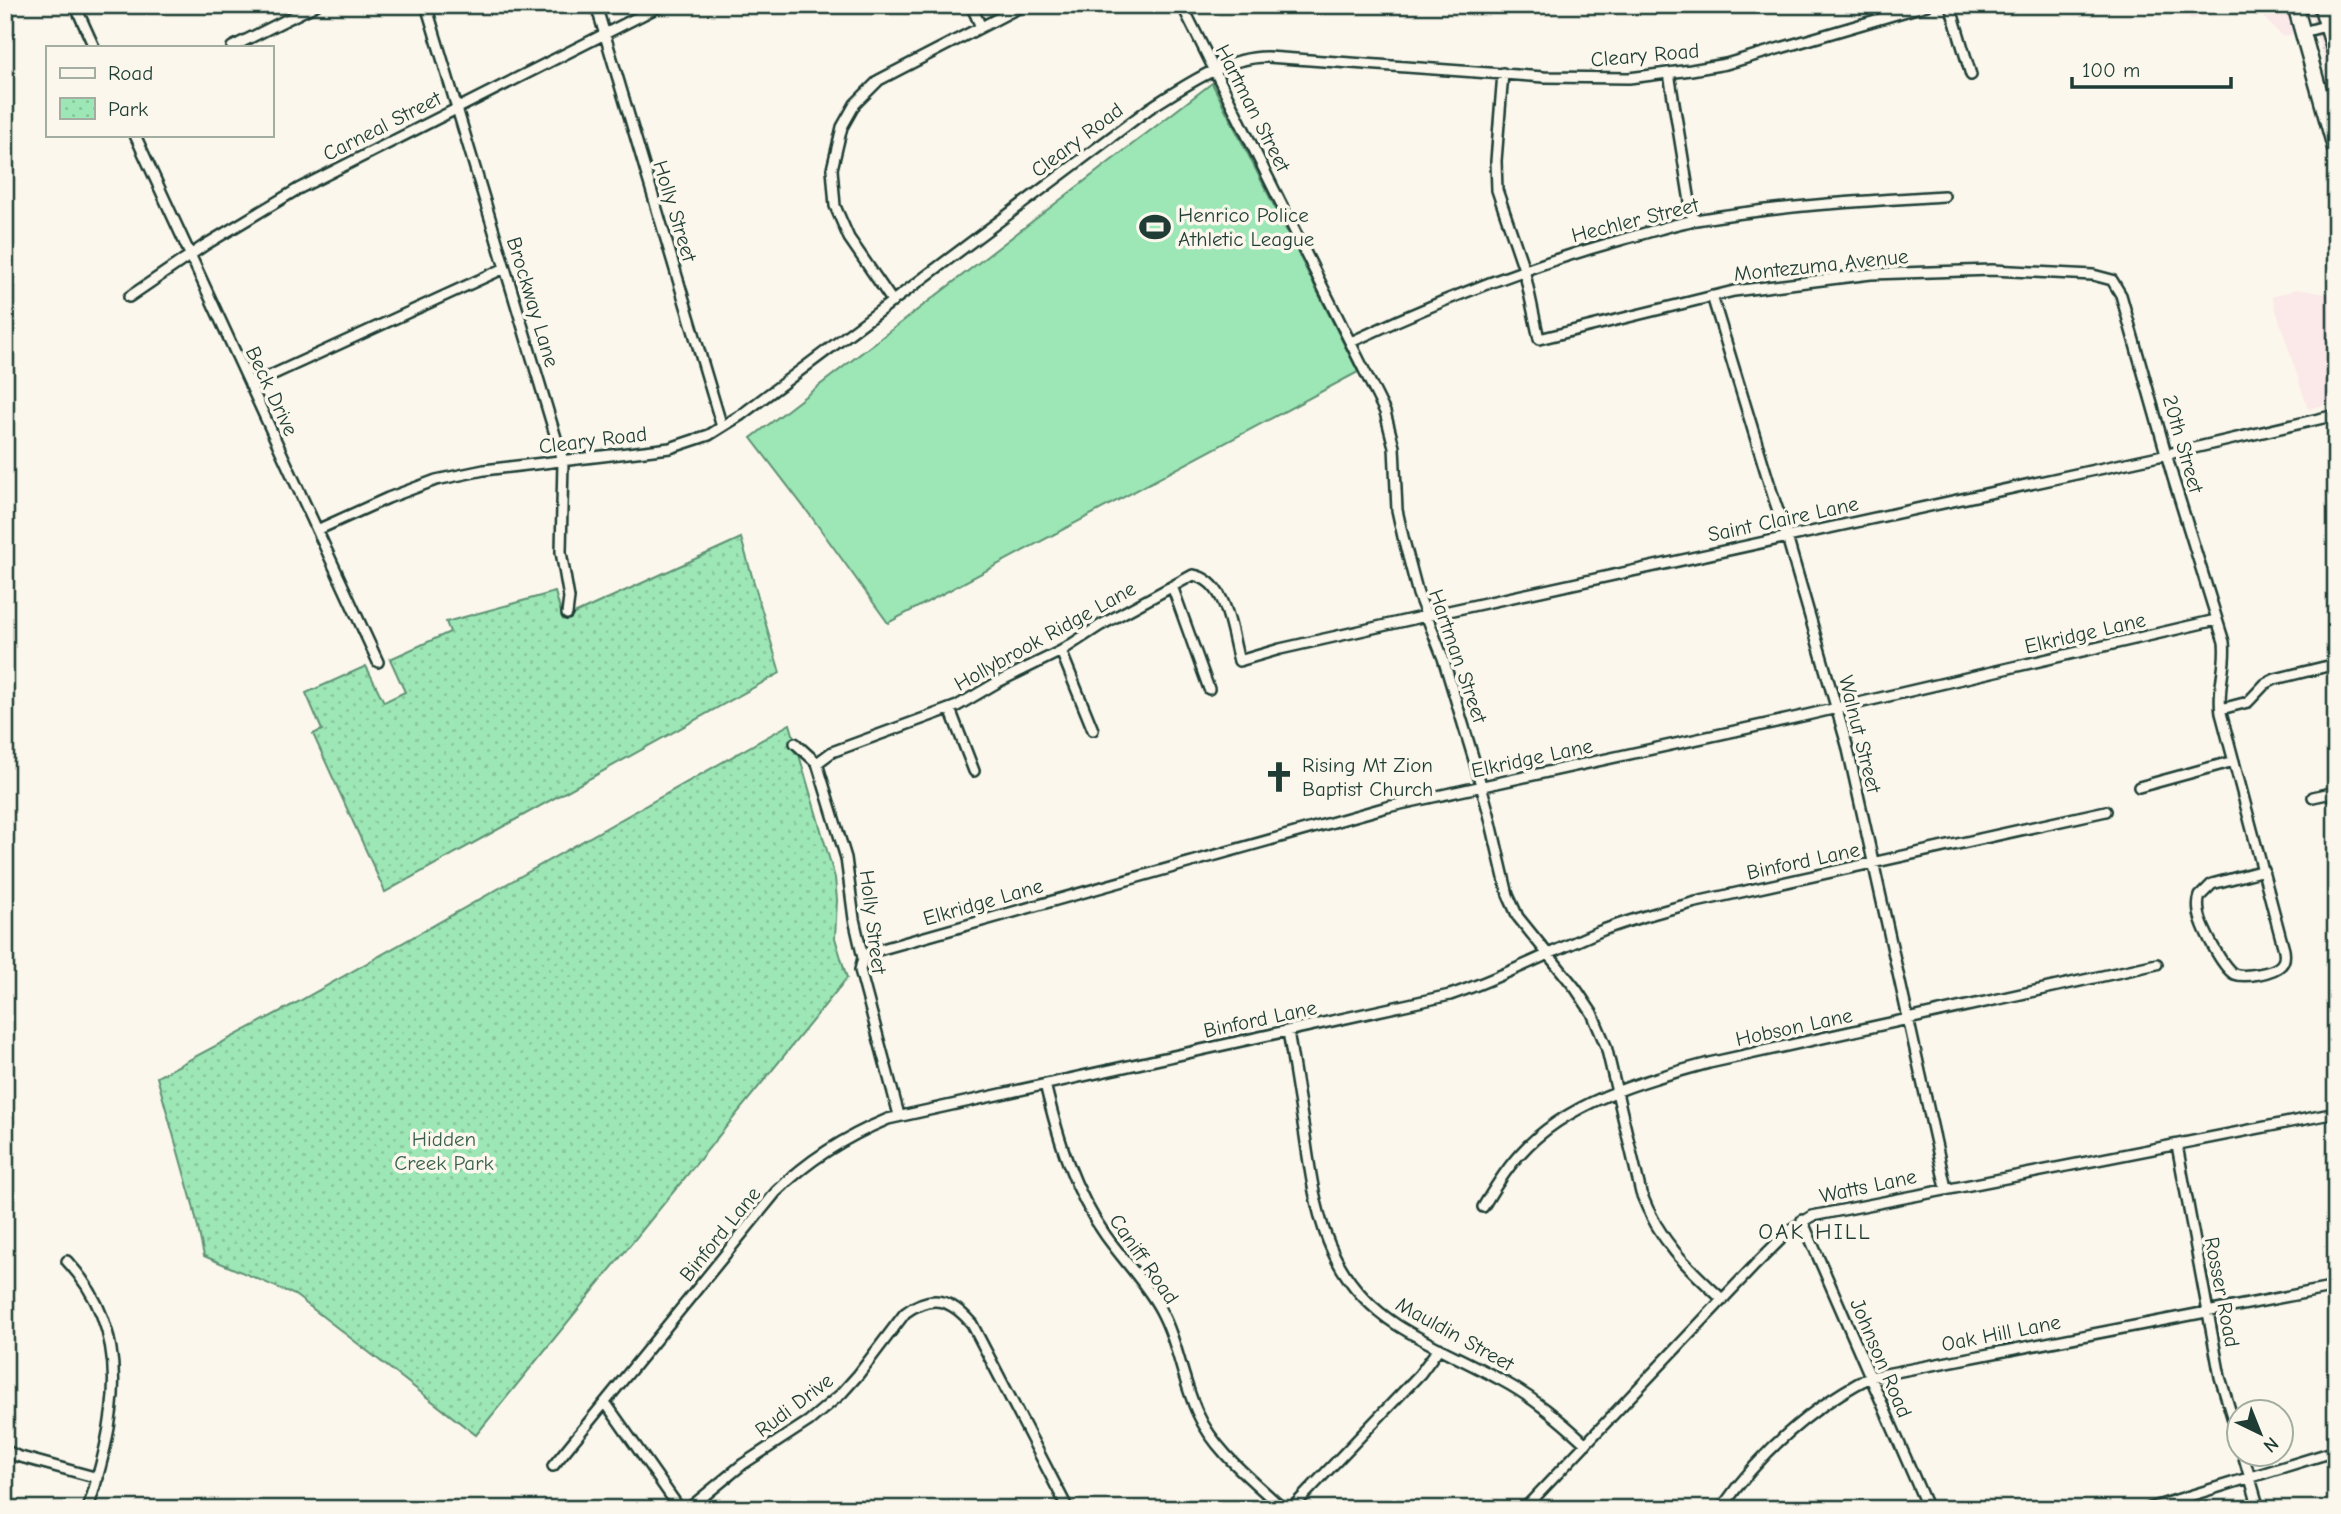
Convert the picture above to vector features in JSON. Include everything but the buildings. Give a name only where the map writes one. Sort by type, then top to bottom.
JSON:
[{"type":"highway","points":[[2294,5],[2336,151]]},
{"type":"highway","points":[[2321,5],[2331,24],[2336,55]]},
{"type":"street","points":[[75,5],[94,46]]},
{"type":"street","points":[[234,46],[316,5]]},
{"type":"street","name":"Brockway Lane","points":[[426,5],[563,461],[561,552],[569,598],[567,614]]},
{"type":"street","name":"Holly Street","points":[[596,5],[722,427]]},
{"type":"street","name":"Carneal Street","points":[[128,297],[298,189],[662,5]]},
{"type":"street","points":[[971,5],[981,27]]},
{"type":"street","points":[[893,302],[849,237],[835,206],[832,169],[839,135],[855,104],[879,80],[1024,5]]},
{"type":"street","name":"Hartman Street","points":[[1182,5],[1385,412],[1391,433],[1397,510],[1413,577],[1443,658],[1513,908],[1592,1013],[1606,1046],[1641,1193],[1649,1213],[1668,1246],[1723,1300]]},
{"type":"street","name":"Cleary Road","points":[[317,530],[436,480],[473,472],[670,448],[692,442],[722,427],[1150,108],[1230,63],[1254,57],[1580,79],[1629,78],[1726,64],[1927,5]]},
{"type":"street","points":[[1950,5],[1971,75]]},
{"type":"street","points":[[2302,32],[2331,24]]},
{"type":"street","points":[[1503,73],[1496,161],[1497,190],[1524,269]]},
{"type":"street","points":[[1669,73],[1693,220]]},
{"type":"street","name":"Beck Drive","points":[[135,136],[378,662]]},
{"type":"street","name":"Hechler Street","points":[[1351,342],[1434,303],[1524,269],[1693,220],[1812,205],[1944,196]]},
{"type":"street","points":[[250,386],[505,268]]},
{"type":"street","name":"Montezuma Avenue","points":[[1524,269],[1539,340],[1712,296],[1884,274],[1992,270],[2093,275],[2112,281]]},
{"type":"street","name":"20th Street","points":[[2112,281],[2121,295],[2225,648],[2220,687],[2221,709],[2264,870],[2285,956],[2280,967],[2274,970],[2241,976],[2222,963],[2199,915],[2200,896],[2213,884],[2264,870]]},
{"type":"street","name":"Walnut Street","points":[[1712,296],[1837,707],[1946,1188]]},
{"type":"street","name":"Saint Claire Lane","points":[[1239,661],[1426,616],[2336,415]]},
{"type":"street","name":"Hollybrook Ridge Lane","points":[[817,763],[832,752],[950,709],[1062,651],[1101,625],[1193,575],[1213,585],[1222,598],[1239,661]]},
{"type":"street","points":[[1172,586],[1209,689]]},
{"type":"street","name":"Elkridge Lane","points":[[863,958],[875,951],[1387,807],[2216,620]]},
{"type":"street","points":[[1062,651],[1093,730]]},
{"type":"street","points":[[2221,709],[2248,702],[2265,684],[2275,679],[2336,664]]},
{"type":"street","points":[[950,709],[974,771]]},
{"type":"street","points":[[794,743],[817,763]]},
{"type":"street","points":[[2138,787],[2234,761]]},
{"type":"street","name":"Holly Street","points":[[817,763],[846,858],[854,919],[863,958],[860,970],[865,995],[900,1115]]},
{"type":"street","points":[[2313,797],[2336,792]]},
{"type":"street","name":"Binford Lane","points":[[553,1466],[760,1211],[791,1177],[835,1144],[858,1132],[900,1115],[1450,995],[1504,975],[1599,932],[1651,914],[2106,811]]},
{"type":"street","name":"Hobson Lane","points":[[1483,1207],[1512,1163],[1543,1132],[1574,1112],[1647,1081],[1709,1063],[2157,964]]},
{"type":"street","name":"Mauldin Street","points":[[1289,1031],[1312,1189],[1327,1241],[1350,1281],[1375,1308],[1398,1326],[1531,1398],[1586,1444]]},
{"type":"street","name":"Caniff Road","points":[[1045,1084],[1062,1150],[1080,1193],[1106,1236],[1146,1286],[1161,1311],[1202,1422],[1220,1448],[1283,1509]]},
{"type":"street","name":"Watts Lane","points":[[1524,1509],[1802,1220],[1827,1212],[1946,1188],[2336,1114]]},
{"type":"street","name":"Rosser Road","points":[[2177,1145],[2226,1398]]},
{"type":"street","name":"Johnson Road","points":[[1802,1220],[1927,1509]]},
{"type":"street","points":[[67,1261],[84,1279],[99,1308],[111,1345],[114,1399],[107,1443],[88,1509]]},
{"type":"street","name":"Oak Hill Lane","points":[[1721,1509],[1781,1439],[1828,1402],[1870,1377],[2336,1287]]},
{"type":"street","name":"Rudi Drive","points":[[688,1509],[743,1464],[808,1421],[841,1394],[905,1313],[923,1303],[944,1302],[957,1308],[972,1324],[1068,1509]]},
{"type":"street","points":[[1291,1509],[1420,1374],[1439,1348]]},
{"type":"street","points":[[606,1402],[680,1509]]},
{"type":"street","points":[[5,1450],[17,1456],[97,1478]]},
{"type":"street","points":[[2147,1509],[2336,1451]]},
{"type":"street","points":[[2246,1468],[2259,1509]]},
{"type":"shaded area","points":[[2187,5],[2237,5],[2190,19]]},
{"type":"shaded area","points":[[2251,5],[2285,5],[2294,33],[2283,37]]},
{"type":"shaded area","points":[[2308,5],[2336,5],[2336,101]]},
{"type":"shaded area","points":[[2297,289],[2336,296],[2336,402],[2308,409],[2272,297]]},
{"type":"green space","name":"Henrico Police Athletic League","points":[[1212,83],[1358,372],[888,623],[751,438]]},
{"type":"green space","points":[[741,538],[780,673],[385,892],[313,734],[322,730],[306,693],[366,666],[384,702],[405,692],[390,659],[450,632],[446,622],[555,592],[563,619]]},
{"type":"green space","name":"Hidden Creek Park","points":[[790,724],[835,878],[835,938],[847,978],[476,1435],[295,1295],[204,1256],[193,1205],[157,1077],[296,1003]]},
{"type":"place","name":"Henrico Police Athletic League","points":[[1155,227]]},
{"type":"place","name":"Rising Mt Zion Baptist Church","points":[[1279,777]]},
{"type":"district","name":"OAK HILL","points":[[1815,1231]]}]
